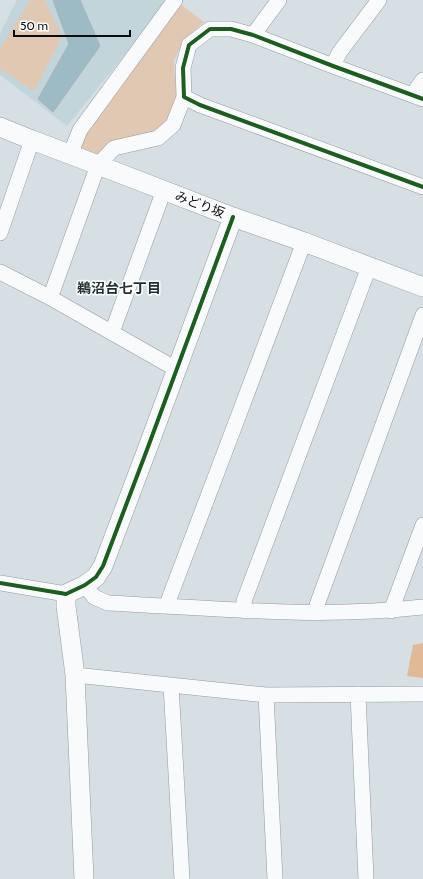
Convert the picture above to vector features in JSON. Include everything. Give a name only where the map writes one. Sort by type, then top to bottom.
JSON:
[{"type":"street","points":[[70,154],[80,130],[175,0]]},
{"type":"street","points":[[253,35],[278,0]]},
{"type":"street","points":[[333,66],[339,53],[379,0]]},
{"type":"street","points":[[49,297],[53,290],[98,165],[114,148],[158,138],[173,124],[184,97],[183,68],[189,45],[210,29],[231,29],[253,35],[419,97]]},
{"type":"street","points":[[419,97],[417,88],[423,80]]},
{"type":"street","points":[[184,97],[200,105],[423,187]]},
{"type":"street","name":"みどり坂","points":[[0,127],[233,217],[369,266],[423,288]]},
{"type":"street","points":[[0,233],[32,140]]},
{"type":"street","points":[[110,332],[114,327],[164,190]]},
{"type":"street","points":[[0,583],[66,594],[96,578],[103,566],[233,217]]},
{"type":"street","points":[[167,606],[168,599],[304,242]]},
{"type":"street","points":[[245,610],[244,601],[369,266]]},
{"type":"street","points":[[0,272],[49,297],[176,370]]},
{"type":"street","points":[[317,613],[317,605],[423,315]]},
{"type":"street","points":[[391,611],[423,525]]},
{"type":"street","points":[[85,585],[94,597],[108,603],[317,613],[391,611],[423,608]]},
{"type":"street","points":[[66,594],[66,606],[75,675],[84,879]]},
{"type":"street","points":[[75,675],[266,695],[423,694]]},
{"type":"street","points":[[172,685],[182,879]]},
{"type":"street","points":[[358,694],[366,879]]},
{"type":"street","points":[[266,695],[274,879]]},
{"type":"shaded area","points":[[17,0],[169,0],[67,126],[0,75],[0,34]]},
{"type":"shaded area","points":[[30,0],[45,0],[62,37],[34,91],[0,69],[0,49]]},
{"type":"shaded area","points":[[179,3],[204,22],[183,40],[174,61],[176,95],[169,119],[156,131],[98,157],[78,150],[84,134]]},
{"type":"shaded area","points":[[423,643],[423,678],[407,676],[413,645]]},
{"type":"building","points":[[53,0],[80,0],[100,46],[53,112],[38,99],[69,44]]},
{"type":"cycle path","points":[[423,99],[253,35],[231,29],[210,29],[189,45],[183,68],[184,97],[200,105],[423,187]]},
{"type":"cycle path","points":[[0,583],[66,594],[85,585],[96,577],[103,566],[233,217]]},
{"type":"district","name":"鵜沼台七丁目","points":[[119,288]]}]
